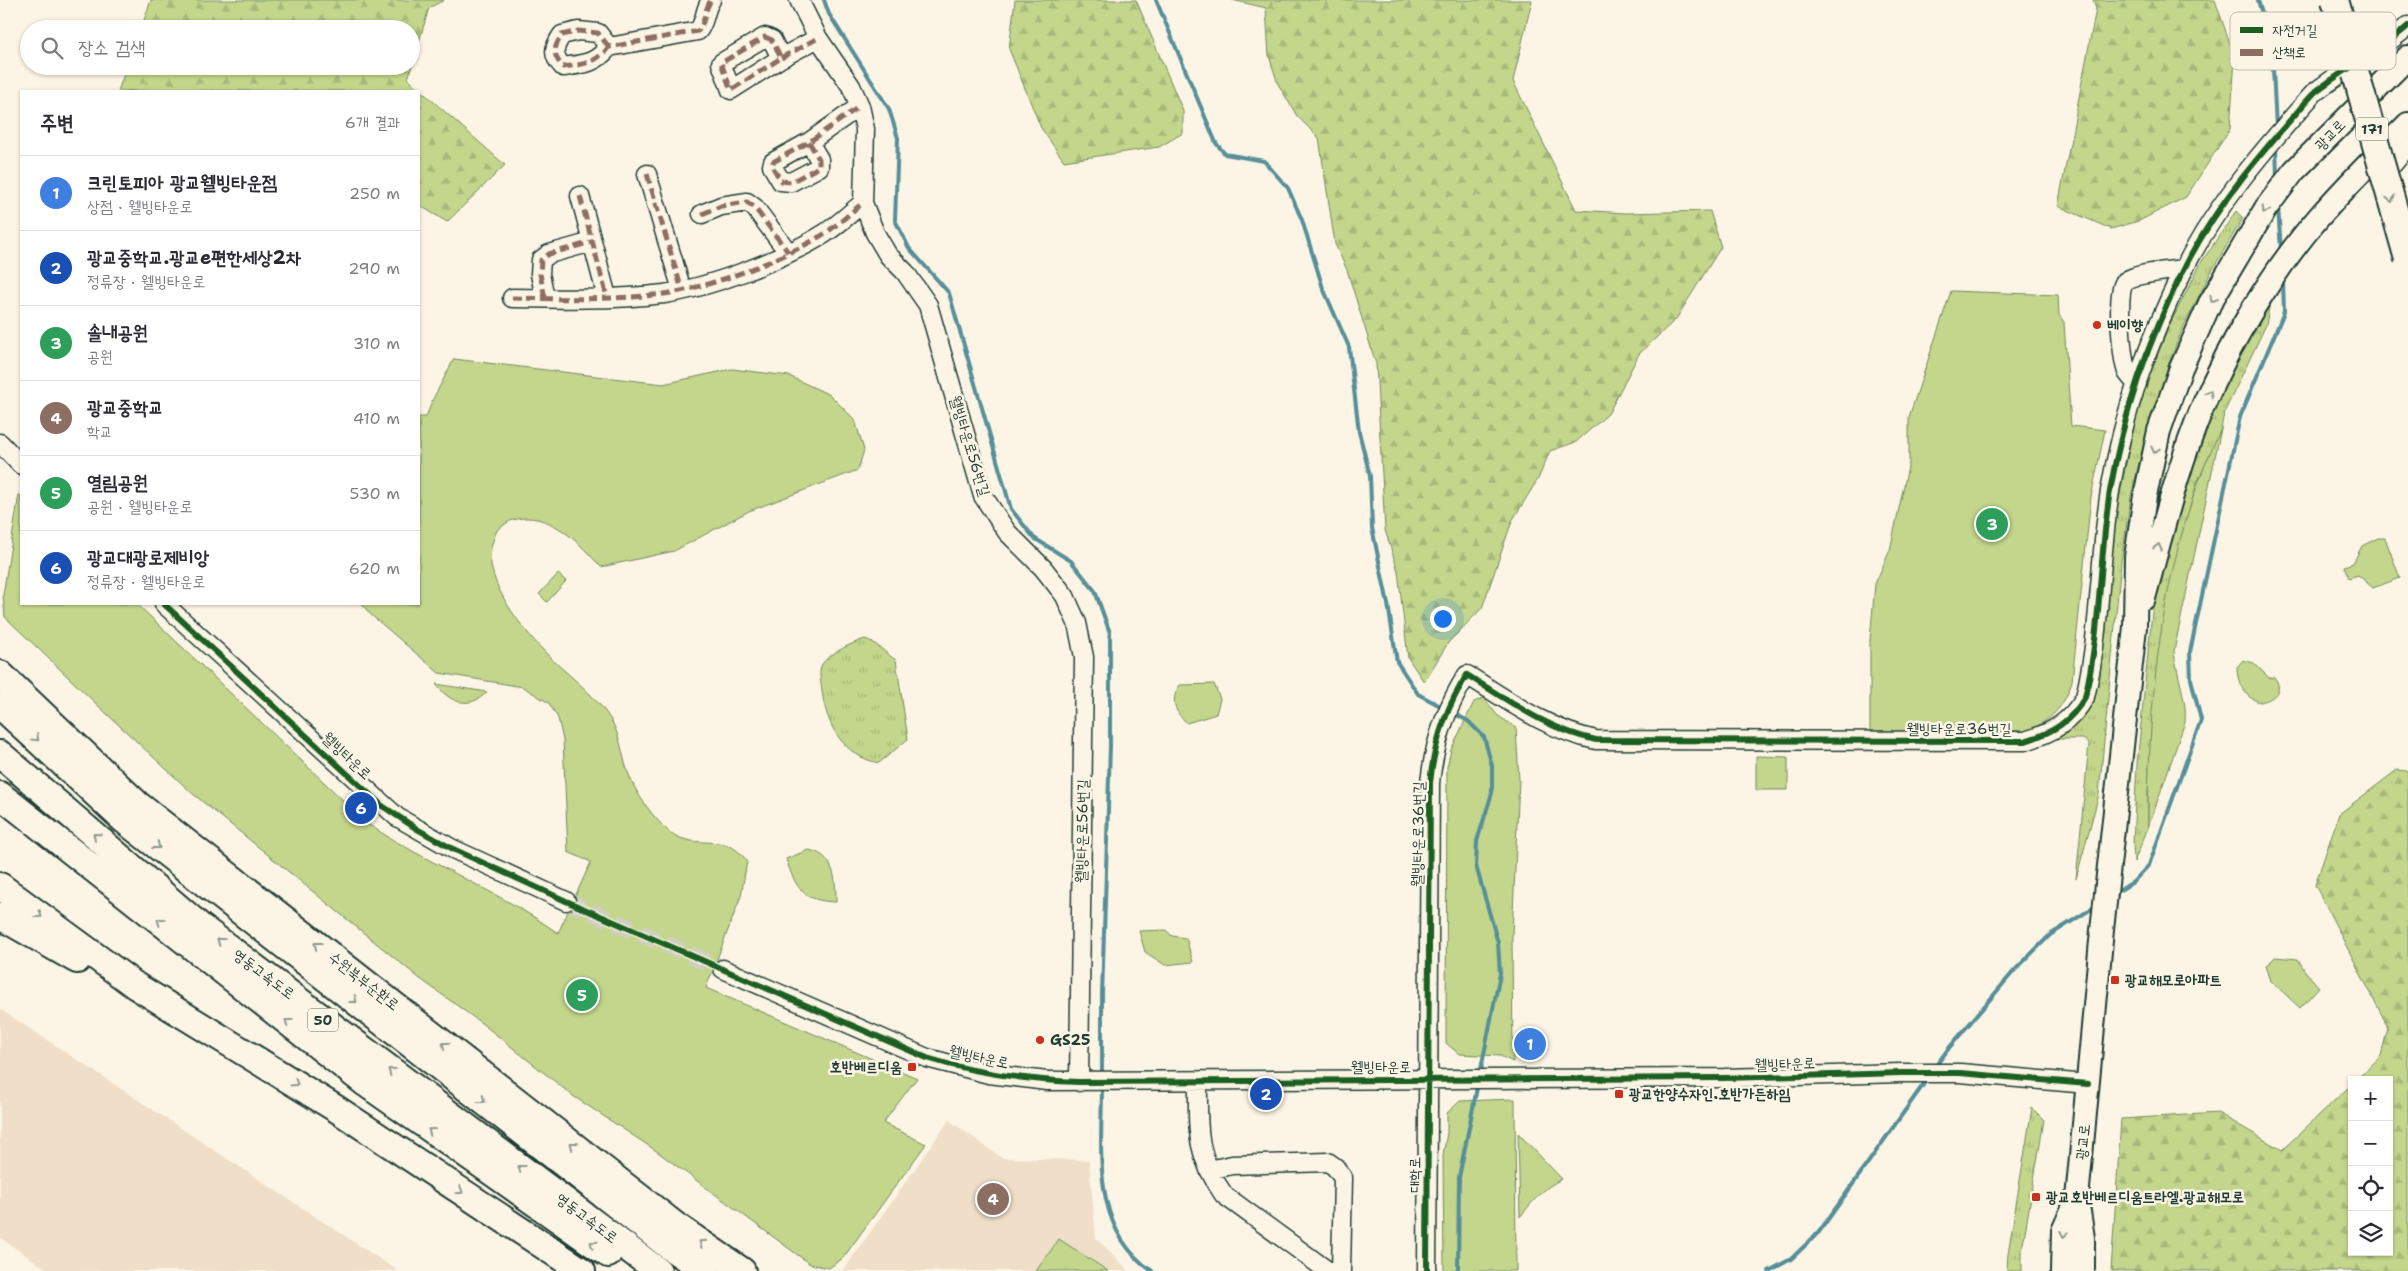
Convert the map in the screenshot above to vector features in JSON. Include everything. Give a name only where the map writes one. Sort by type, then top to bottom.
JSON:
[{"type":"highway","name":"171","points":[[2355,70],[2408,259]]},
{"type":"highway","name":"수원북부순환로","points":[[0,674],[137,804],[676,1226],[742,1271]]},
{"type":"highway","name":"수원북부순환로","points":[[0,705],[124,820],[670,1248],[705,1271]]},
{"type":"highway","name":"영동고속도로","points":[[0,754],[202,928],[658,1271]]},
{"type":"highway","name":"영동고속도로","points":[[0,795],[364,1082],[633,1271]]},
{"type":"highway","points":[[0,886],[136,986],[335,1108],[582,1271]]},
{"type":"highway","points":[[0,916],[238,1048]]},
{"type":"main road","name":"광교로","points":[[2396,69],[2408,57]]},
{"type":"main road","name":"광교로","points":[[2083,1271],[2083,1238],[2077,1199],[2135,627],[2136,557],[2144,496],[2159,431],[2181,368],[2210,303],[2274,196],[2294,172],[2395,70]]},
{"type":"main road","points":[[2135,627],[2164,518],[2200,414],[2229,353],[2263,295],[2318,218],[2408,124]]},
{"type":"main road","name":"광교로","points":[[2062,1271],[2064,1231],[2077,1199]]},
{"type":"street","points":[[609,47],[698,31],[704,23],[705,13],[711,0]]},
{"type":"street","name":"웰빙타운로56번길","points":[[799,0],[818,38],[851,86],[860,106],[865,129],[863,203],[875,233],[888,255],[905,272],[928,305],[983,496],[1007,532],[1044,568],[1065,596],[1077,623],[1084,657],[1086,1081]]},
{"type":"street","name":"웰빙타운로36번길","points":[[2396,37],[2408,26]]},
{"type":"street","points":[[781,58],[818,38]]},
{"type":"street","name":"웰빙타운로36번길","points":[[1428,1080],[1430,783],[1433,757],[1441,726],[1455,694],[1467,675],[1534,717],[1577,736],[1596,740],[1988,742],[2025,741],[2043,736],[2060,728],[2076,712],[2086,697],[2110,491],[2136,384],[2151,344],[2184,269],[2223,205],[2294,114],[2314,93],[2345,70]]},
{"type":"street","points":[[809,142],[860,106]]},
{"type":"street","points":[[2393,164],[2408,146]]},
{"type":"street","points":[[647,174],[682,290]]},
{"type":"street","points":[[580,196],[607,297]]},
{"type":"street","points":[[702,214],[721,206],[748,202],[755,208],[788,252]]},
{"type":"street","points":[[512,298],[607,297],[664,294],[682,290],[763,265],[825,234],[863,203]]},
{"type":"street","points":[[545,298],[540,274],[541,260],[549,254],[592,242]]},
{"type":"street","points":[[2136,384],[2127,373],[2124,354],[2120,294],[2124,283],[2132,277],[2184,269]]},
{"type":"street","points":[[0,443],[20,464]]},
{"type":"street","name":"웰빙타운로","points":[[165,605],[397,817],[453,849],[566,901]]},
{"type":"street","name":"웰빙타운로","points":[[724,970],[927,1058],[958,1068],[1008,1076],[1086,1081],[1452,1080],[1724,1078],[1901,1072],[1960,1073],[2088,1084]]},
{"type":"street","name":"대학로","points":[[1426,1271],[1428,1080]]},
{"type":"street","points":[[1198,1081],[1198,1134],[1201,1151],[1209,1170],[1224,1195],[1328,1271]]},
{"type":"street","points":[[1209,1170],[1232,1165],[1328,1162],[1335,1167],[1343,1178],[1341,1271]]},
{"type":"shaded area","points":[[0,1009],[398,1271],[50,1271],[0,1238]]},
{"type":"shaded area","points":[[949,1120],[1002,1158],[1089,1160],[1096,1238],[1129,1271],[843,1271]]},
{"type":"green space","points":[[151,0],[444,0],[429,8],[420,38],[420,20],[144,20]]},
{"type":"green space","points":[[1015,0],[1136,0],[1183,111],[1183,133],[1159,147],[1064,161],[1041,128],[1009,49]]},
{"type":"green space","points":[[1232,0],[1532,0],[1513,81],[1576,210],[1625,213],[1710,211],[1721,247],[1676,319],[1639,354],[1608,414],[1576,442],[1550,451],[1538,479],[1512,521],[1482,608],[1448,643],[1424,682],[1408,658],[1398,571],[1385,530],[1376,364],[1347,270],[1335,244],[1319,138],[1297,116],[1278,84],[1269,56],[1266,8]]},
{"type":"green space","points":[[2093,0],[2215,0],[2230,44],[2230,70],[2234,70],[2230,129],[2186,197],[2139,221],[2111,229],[2058,206],[2096,9]]},
{"type":"green space","points":[[124,75],[409,75],[408,79],[505,165],[447,222],[420,206],[420,90],[118,90]]},
{"type":"green space","points":[[2236,211],[2243,218],[2211,272],[2182,330],[2168,365],[2143,447],[2131,496],[2121,562],[2099,794],[2076,879],[2089,744],[2083,739],[2048,739],[2076,721],[2088,707],[2097,689],[2100,677],[2114,523],[2139,401],[2170,324],[2202,261]]},
{"type":"green space","points":[[1951,291],[2058,295],[2059,315],[2064,322],[2071,426],[2105,430],[2091,497],[2072,681],[2059,708],[2046,720],[2019,734],[1894,736],[1870,731],[1870,640],[1875,584],[1890,550],[1909,462],[1909,417]]},
{"type":"green space","points":[[2270,302],[2266,325],[2224,413],[2221,429],[2197,483],[2180,541],[2166,606],[2155,685],[2148,791],[2148,828],[2134,862],[2133,843],[2137,764],[2152,612],[2159,565],[2172,517],[2230,369]]},
{"type":"green space","points":[[454,359],[663,384],[732,369],[789,376],[830,395],[855,420],[864,450],[858,470],[749,511],[674,551],[601,567],[563,531],[539,519],[526,518],[511,521],[497,530],[491,548],[494,575],[506,603],[515,617],[551,659],[596,700],[611,720],[618,736],[631,780],[640,797],[652,813],[664,827],[675,835],[686,840],[728,845],[738,851],[747,861],[741,896],[706,988],[917,1078],[883,1123],[926,1144],[843,1258],[829,1268],[810,1264],[655,1150],[573,1096],[484,1025],[419,978],[192,793],[5,617],[3,595],[19,494],[20,605],[138,605],[369,825],[416,853],[512,904],[558,933],[591,862],[568,852],[563,740],[558,718],[549,703],[523,687],[439,673],[370,614],[363,605],[420,605],[420,417],[426,417],[432,401]]},
{"type":"green space","points":[[2221,429],[2174,651],[2185,706],[2185,722],[2148,828],[2151,726],[2162,624],[2172,573],[2185,524],[2201,476]]},
{"type":"green space","points":[[2378,538],[2385,538],[2400,578],[2373,588],[2358,575],[2349,578],[2344,566],[2353,563],[2362,546]]},
{"type":"green space","points":[[558,574],[566,581],[547,602],[539,594]]},
{"type":"green space","points":[[865,639],[896,660],[908,739],[879,763],[855,754],[838,737],[832,727],[824,704],[820,674],[822,664],[830,656]]},
{"type":"green space","points":[[2243,660],[2254,663],[2269,678],[2274,677],[2278,690],[2273,697],[2260,702],[2254,700],[2242,689],[2237,667]]},
{"type":"green space","points":[[436,684],[487,692],[474,701],[460,702],[447,696]]},
{"type":"green space","points":[[1214,684],[1220,699],[1216,714],[1187,723],[1176,710],[1174,700],[1180,685]]},
{"type":"green space","points":[[1484,698],[1497,715],[1516,728],[1519,780],[1512,935],[1513,1062],[1500,1056],[1459,1054],[1446,1043],[1447,767],[1451,750],[1474,702]]},
{"type":"green space","points":[[1756,756],[1788,757],[1788,790],[1756,790]]},
{"type":"green space","points":[[2397,770],[2408,771],[2408,1271],[2111,1271],[2121,1119],[2218,1113],[2282,1150],[2348,1088],[2348,1256],[2393,1256],[2393,1076],[2360,1076],[2381,1056],[2388,1027],[2315,885],[2339,814]]},
{"type":"green space","points":[[808,850],[817,852],[829,862],[834,877],[836,902],[808,896],[793,878],[786,859]]},
{"type":"green space","points":[[1166,930],[1172,936],[1186,938],[1193,962],[1165,965],[1145,952],[1139,931]]},
{"type":"green space","points":[[2275,957],[2298,959],[2305,971],[2319,987],[2300,1008],[2271,981],[2266,966]]},
{"type":"green space","points":[[1515,1099],[1516,1271],[1444,1271],[1443,1155],[1447,1133],[1447,1113],[1460,1101]]},
{"type":"green space","points":[[2032,1108],[2044,1120],[2022,1250],[2022,1271],[2007,1271],[2008,1253]]},
{"type":"green space","points":[[1518,1133],[1562,1179],[1534,1200],[1520,1217]]},
{"type":"green space","points":[[1059,1239],[1108,1271],[1036,1271]]},
{"type":"waterway","points":[[824,0],[829,14],[889,109],[898,138],[895,220],[909,248],[949,293],[1011,509],[1034,538],[1071,561],[1095,591],[1110,633],[1110,746],[1102,995],[1102,1076]]},
{"type":"waterway","points":[[1156,0],[1216,143],[1225,154],[1264,161],[1288,188],[1302,220],[1323,288],[1349,347],[1359,432],[1370,476],[1372,528],[1388,604],[1397,662],[1418,694],[1444,708]]},
{"type":"waterway","points":[[2258,0],[2261,12]]},
{"type":"waterway","points":[[2273,70],[2276,128]]},
{"type":"waterway","points":[[2276,145],[2277,178]]},
{"type":"waterway","points":[[2278,207],[2281,250]]},
{"type":"waterway","points":[[2114,894],[2133,882],[2149,865],[2201,720],[2191,679],[2190,652],[2240,417],[2284,312],[2283,280]]},
{"type":"waterway","points":[[1453,713],[1468,721],[1484,737],[1492,766],[1492,793],[1477,841],[1476,866],[1498,943],[1500,974],[1480,1074]]},
{"type":"waterway","points":[[1934,1068],[2014,971],[2050,935],[2096,906]]},
{"type":"waterway","points":[[1769,1271],[1791,1259],[1819,1232],[1928,1078]]},
{"type":"waterway","points":[[1458,1271],[1459,1177],[1478,1083]]},
{"type":"waterway","points":[[1102,1085],[1101,1162],[1109,1211],[1118,1233],[1132,1253],[1152,1271]]},
{"type":"tunnel","points":[[566,901],[723,969]]},
{"type":"marked path","points":[[609,47],[598,33],[578,31],[562,35],[555,48],[555,55],[563,67],[583,64],[599,57],[609,47],[698,31],[711,0]]},
{"type":"marked path","points":[[765,37],[772,40],[781,58],[731,90],[721,63],[765,37]]},
{"type":"marked path","points":[[781,58],[818,38]]},
{"type":"marked path","points":[[809,142],[819,159],[819,167],[791,182],[781,181],[772,166],[773,162],[809,142],[860,106]]},
{"type":"marked path","points":[[647,174],[682,290]]},
{"type":"marked path","points":[[580,196],[607,297]]},
{"type":"marked path","points":[[702,214],[721,206],[747,202],[755,208],[788,252]]},
{"type":"marked path","points":[[512,298],[626,297],[664,294],[704,285],[747,271],[789,253],[829,230],[863,203]]},
{"type":"marked path","points":[[545,298],[540,274],[541,260],[549,254],[592,242]]},
{"type":"cycle path","points":[[2396,36],[2408,26]]},
{"type":"cycle path","points":[[1427,1271],[1430,783],[1434,754],[1442,727],[1452,701],[1467,675],[1529,714],[1562,729],[1596,740],[2025,741],[2044,734],[2060,725],[2074,713],[2085,697],[2094,646],[2106,517],[2115,462],[2139,377],[2171,295],[2211,222],[2260,155],[2314,93],[2346,70]]},
{"type":"cycle path","points":[[165,605],[381,805],[417,829],[453,849],[566,901],[927,1058],[946,1064],[1002,1075],[1040,1080],[1079,1082],[1724,1078],[1960,1073],[2088,1084]]},
{"type":"place","name":"베이향","points":[[2097,325]]},
{"type":"place","name":"솔내공원","points":[[1992,524]]},
{"type":"place","name":"광교대광로제비앙","points":[[361,808]]},
{"type":"place","name":"광교해모로아파트","points":[[2115,980]]},
{"type":"place","name":"열림공원","points":[[582,995]]},
{"type":"place","name":"GS25","points":[[1040,1040]]},
{"type":"place","name":"크린토피아 광교웰빙타운점","points":[[1530,1044]]},
{"type":"place","name":"호반베르디움","points":[[912,1067]]},
{"type":"place","name":"광교중학교.광교e편한세상2차","points":[[1266,1094]]},
{"type":"place","name":"광교한양수자인.호반가든하임","points":[[1619,1094]]},
{"type":"place","name":"광교호반베르디움트라엘.광교해모로","points":[[2036,1197]]},
{"type":"place","name":"광교중학교","points":[[993,1199]]}]
